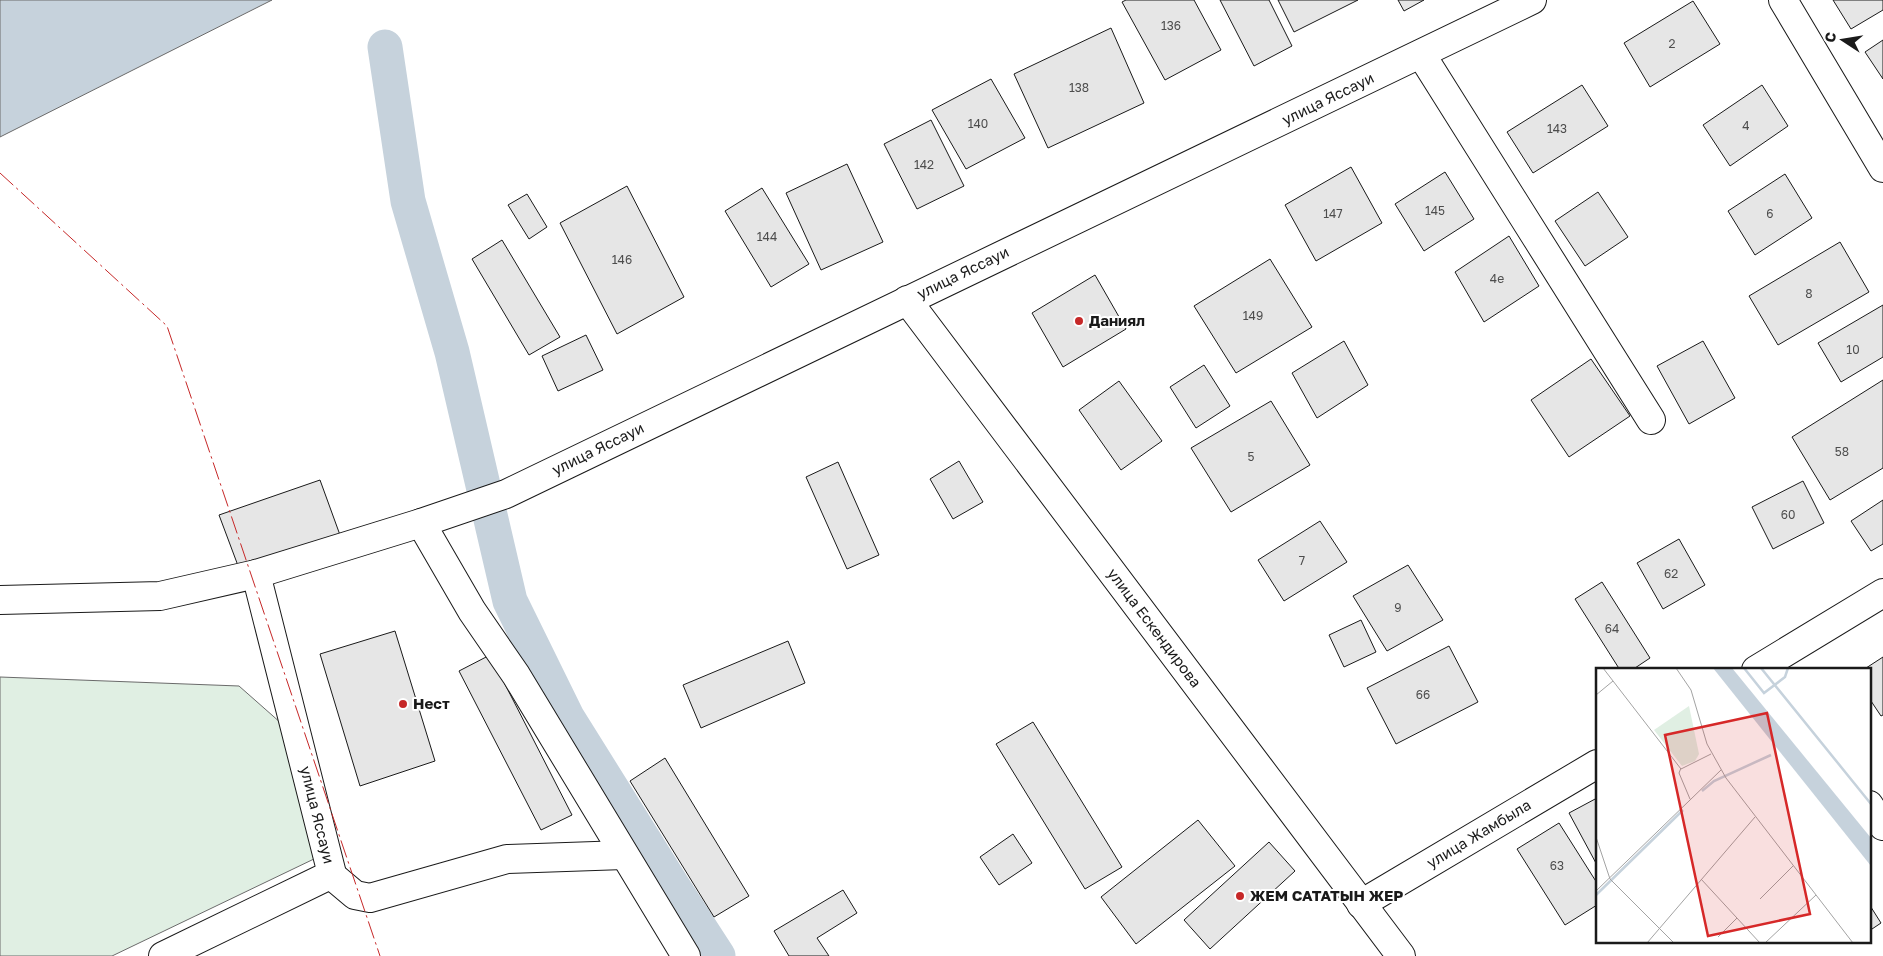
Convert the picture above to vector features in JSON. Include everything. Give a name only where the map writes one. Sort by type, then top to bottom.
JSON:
[{"type":"street","name":"улица Яссауи","points":[[421,523],[506,494],[1532,0]]},
{"type":"street","points":[[1783,0],[1883,168]]},
{"type":"street","points":[[1421,54],[1651,420]]},
{"type":"street","name":"улица Ескендирова","points":[[907,300],[1401,956]]},
{"type":"street","points":[[0,600],[160,596],[256,574],[421,523],[472,611],[516,675],[686,956]]},
{"type":"street","name":"улица Яссауи","points":[[163,956],[332,874],[256,574]]},
{"type":"street","points":[[1770,666],[1883,593]]},
{"type":"street","name":"улица Жамбыла","points":[[1361,904],[1596,765]]},
{"type":"street","points":[[1870,806],[1883,826]]},
{"type":"street","points":[[330,874],[355,895],[370,898],[507,859],[624,855]]},
{"type":"green space","points":[[0,677],[239,686],[290,731],[316,858],[112,956],[0,956]]},
{"type":"shaded area","points":[[0,0],[272,0],[0,137]]},
{"type":"building","points":[[1126,0],[1194,0],[1221,50],[1165,80],[1122,2]]},
{"type":"building","points":[[1220,0],[1269,0],[1292,46],[1254,66]]},
{"type":"building","points":[[1278,0],[1358,0],[1294,32]]},
{"type":"building","points":[[1398,0],[1424,0],[1404,11]]},
{"type":"building","points":[[1833,0],[1883,0],[1883,10],[1851,29]]},
{"type":"building","points":[[1693,1],[1720,44],[1650,87],[1624,43]]},
{"type":"building","points":[[1111,28],[1144,103],[1048,148],[1014,74]]},
{"type":"building","points":[[1883,40],[1883,79],[1865,52]]},
{"type":"building","points":[[991,79],[1025,138],[966,169],[932,110]]},
{"type":"building","points":[[1582,85],[1608,126],[1533,173],[1507,132]]},
{"type":"building","points":[[1762,85],[1788,126],[1730,166],[1703,125]]},
{"type":"building","points":[[931,120],[964,186],[917,209],[884,144]]},
{"type":"building","points":[[847,164],[883,242],[821,270],[786,193]]},
{"type":"building","points":[[1351,167],[1382,223],[1316,261],[1285,205]]},
{"type":"building","points":[[1445,172],[1474,219],[1424,251],[1395,204]]},
{"type":"building","points":[[1785,174],[1812,218],[1755,255],[1728,211]]},
{"type":"building","points":[[627,186],[684,297],[617,334],[560,223]]},
{"type":"building","points":[[762,188],[809,264],[771,287],[725,211]]},
{"type":"building","points":[[1598,192],[1628,237],[1585,266],[1555,221]]},
{"type":"building","points":[[527,194],[547,227],[529,239],[508,205]]},
{"type":"building","points":[[1509,236],[1539,286],[1484,322],[1455,272]]},
{"type":"building","points":[[502,240],[560,337],[529,355],[472,259]]},
{"type":"building","points":[[1840,242],[1869,292],[1778,345],[1749,296]]},
{"type":"building","points":[[1270,259],[1312,327],[1236,373],[1194,306]]},
{"type":"building","name":"Даниял","points":[[1095,275],[1126,329],[1063,367],[1032,313]]},
{"type":"building","points":[[1883,305],[1883,357],[1841,382],[1818,343]]},
{"type":"building","points":[[586,335],[603,370],[558,391],[542,356]]},
{"type":"building","points":[[1344,341],[1368,385],[1317,418],[1292,373]]},
{"type":"building","points":[[1703,341],[1735,398],[1689,424],[1657,366]]},
{"type":"building","points":[[1591,359],[1630,416],[1569,457],[1531,400]]},
{"type":"building","points":[[1204,365],[1230,406],[1196,428],[1170,387]]},
{"type":"building","points":[[1883,380],[1883,468],[1830,500],[1792,437]]},
{"type":"building","points":[[1119,381],[1162,441],[1121,470],[1079,410]]},
{"type":"building","points":[[1271,401],[1310,465],[1231,512],[1191,448]]},
{"type":"building","points":[[959,461],[983,502],[953,519],[930,479]]},
{"type":"building","points":[[838,462],[879,555],[847,569],[806,477]]},
{"type":"building","points":[[320,480],[340,535],[240,571],[219,515]]},
{"type":"building","points":[[1803,481],[1824,523],[1773,549],[1752,507]]},
{"type":"building","points":[[1883,500],[1883,544],[1871,551],[1851,521]]},
{"type":"building","points":[[1320,521],[1347,562],[1284,601],[1258,560]]},
{"type":"building","points":[[1679,539],[1705,585],[1663,609],[1637,563]]},
{"type":"building","points":[[1408,565],[1443,620],[1387,651],[1353,596]]},
{"type":"building","points":[[1602,582],[1650,658],[1635,668],[1619,668],[1575,599]]},
{"type":"building","points":[[1361,620],[1376,652],[1344,667],[1329,635]]},
{"type":"building","points":[[395,631],[435,761],[360,786],[320,654]]},
{"type":"building","points":[[788,641],[805,683],[701,728],[683,685]]},
{"type":"building","points":[[1449,646],[1478,702],[1396,744],[1367,688]]},
{"type":"building","points":[[490,655],[572,815],[541,830],[459,671]]},
{"type":"building","points":[[1883,657],[1883,715],[1881,716],[1870,700],[1870,668],[1866,668]]},
{"type":"building","points":[[1033,722],[1122,867],[1085,889],[996,744]]},
{"type":"building","points":[[665,758],[749,896],[714,917],[630,781]]},
{"type":"building","points":[[1596,799],[1596,863],[1569,813]]},
{"type":"building","points":[[1198,820],[1235,866],[1136,944],[1101,897]]},
{"type":"building","points":[[1559,823],[1596,881],[1596,906],[1565,925],[1517,849]]},
{"type":"building","points":[[1013,834],[1032,863],[999,885],[980,857]]},
{"type":"building","name":"ЖЕМ САТАТЫН ЖЕР","points":[[1269,842],[1295,871],[1210,949],[1184,920]]},
{"type":"building","points":[[843,890],[857,913],[817,938],[829,956],[789,956],[774,931]]},
{"type":"building","points":[[1870,906],[1881,923],[1870,930]]},
{"type":"waterway","points":[[385,47],[408,201],[452,352],[510,601],[567,717],[718,956]]},
{"type":"power","points":[[0,173],[167,326],[380,956]]},
{"type":"place","name":"Даниял","points":[[1079,321]]},
{"type":"place","name":"Нест","points":[[403,704]]},
{"type":"place","name":"ЖЕМ САТАТЫН ЖЕР","points":[[1240,896]]}]
